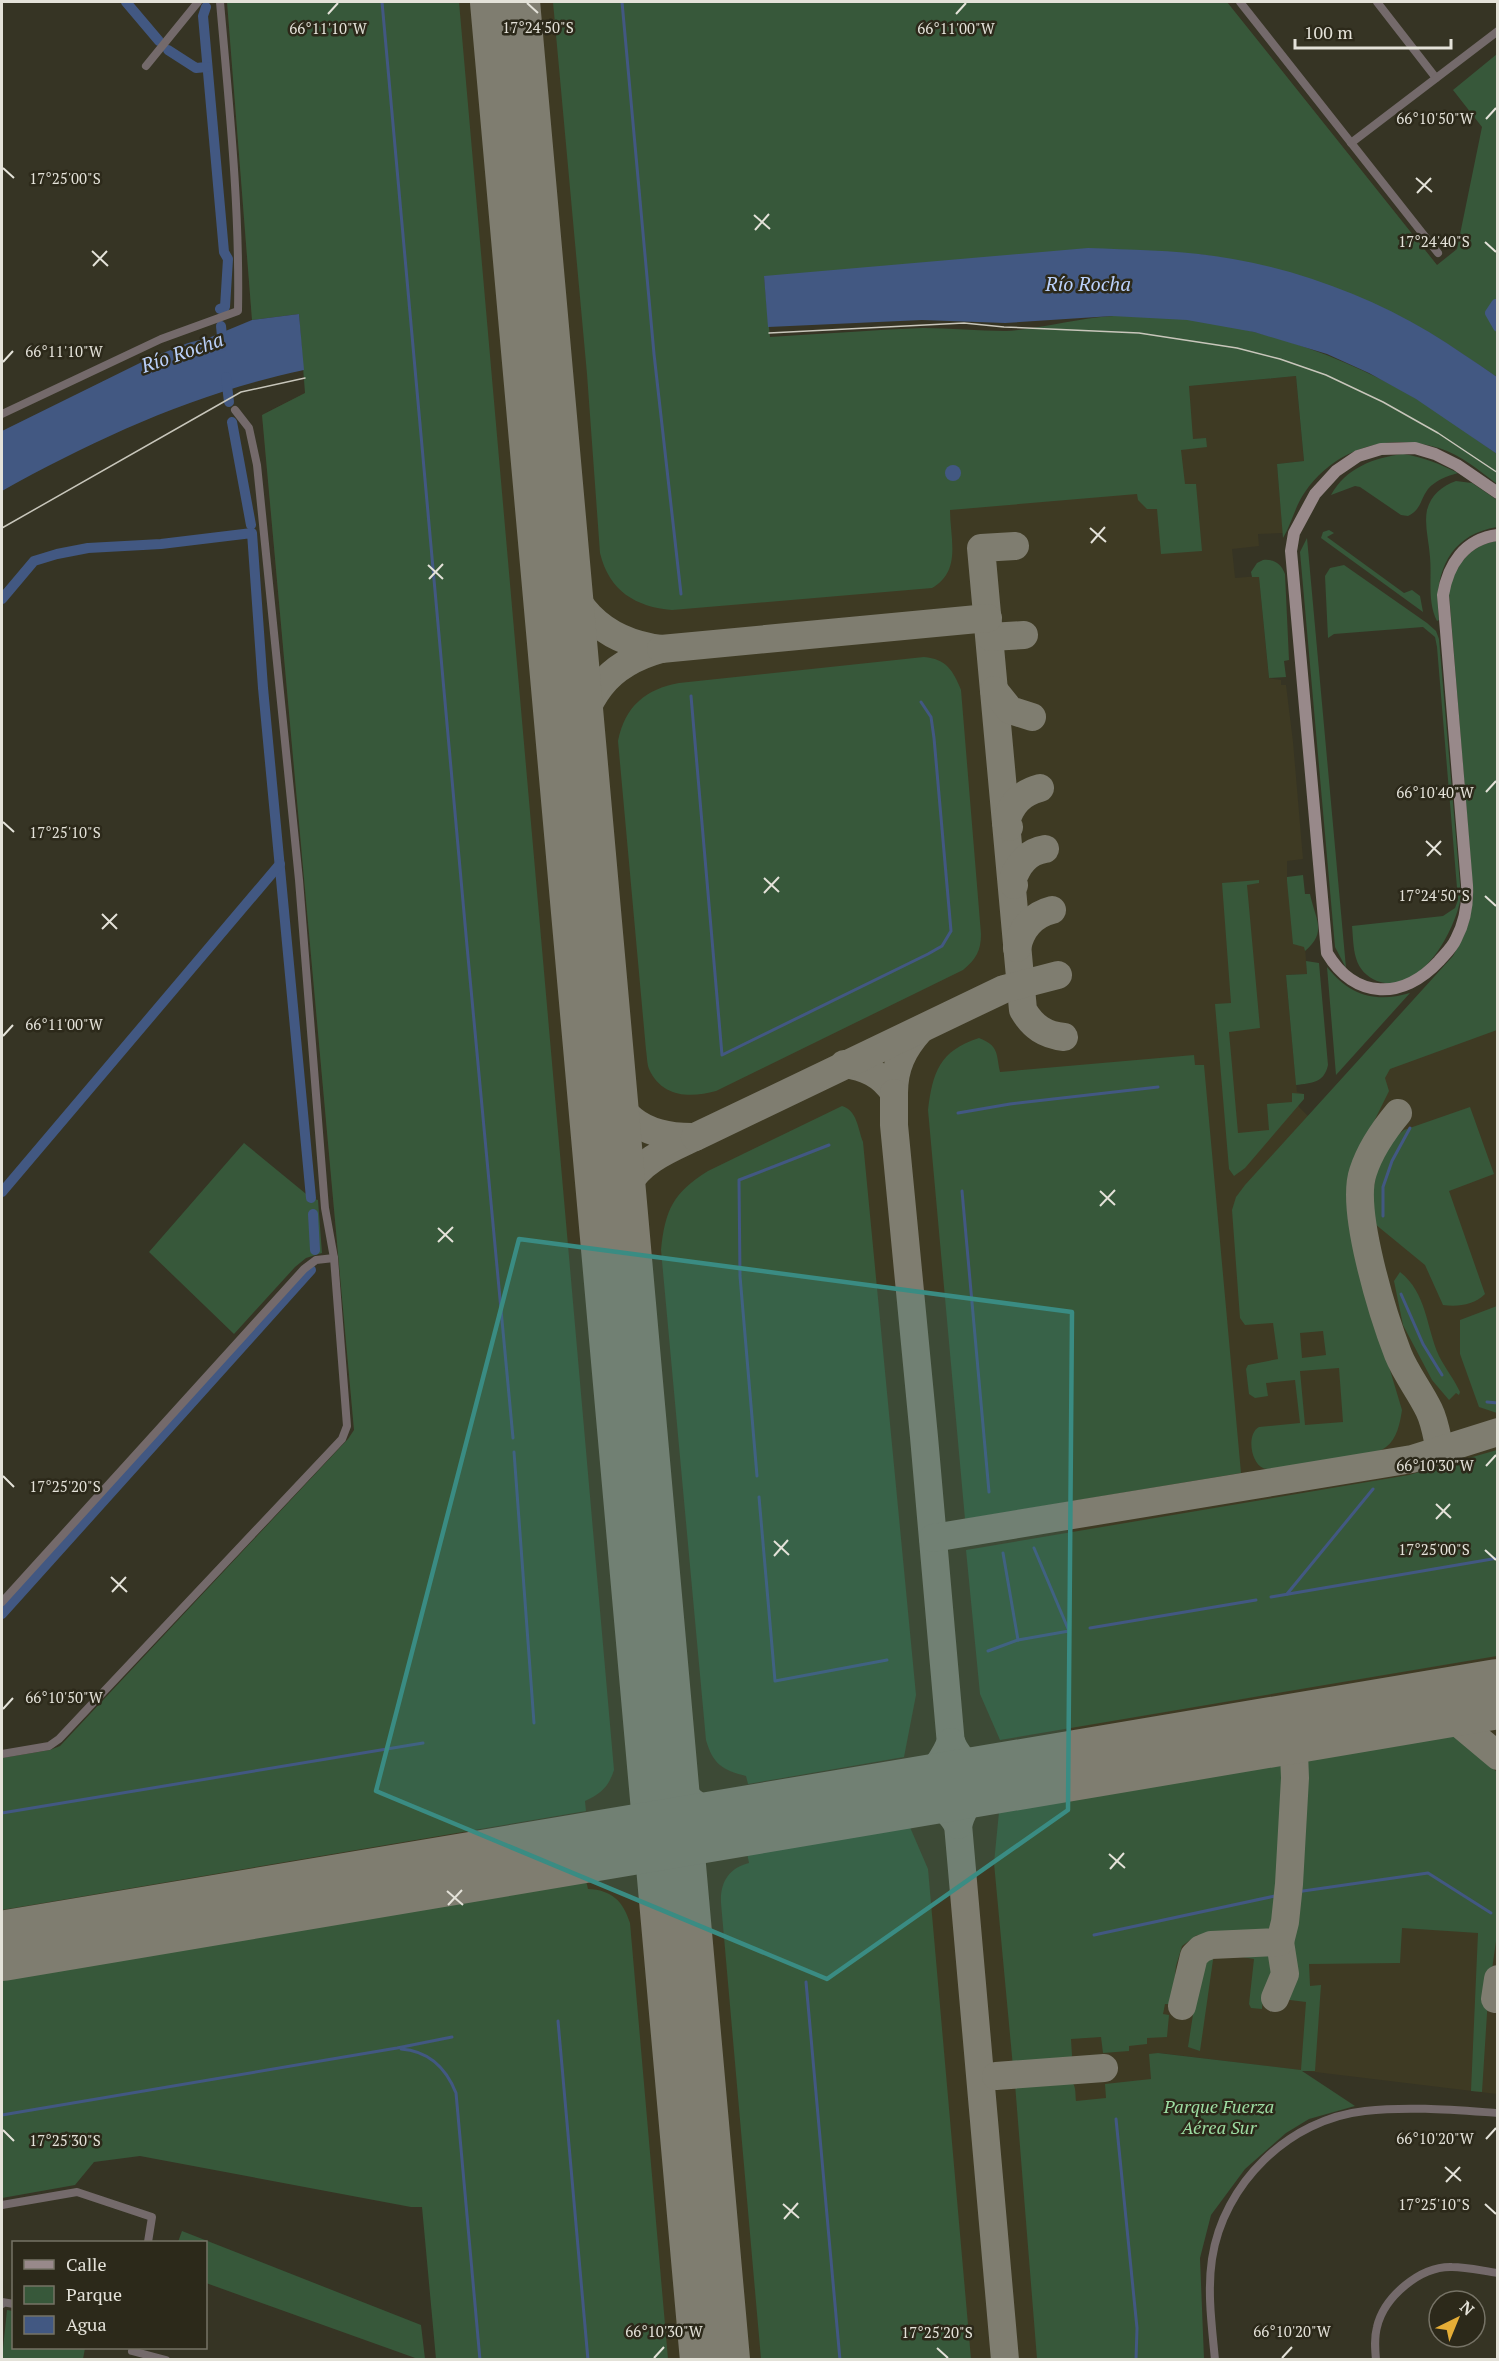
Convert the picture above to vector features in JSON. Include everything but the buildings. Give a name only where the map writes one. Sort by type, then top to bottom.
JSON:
[{"type":"street","points":[[146,66],[198,2]]},
{"type":"street","points":[[2,414],[161,339],[238,311],[239,257],[236,189],[220,2]]},
{"type":"street","points":[[1240,2],[1438,253]]},
{"type":"street","points":[[1377,2],[1436,78]]},
{"type":"street","points":[[1351,143],[1497,31]]},
{"type":"street","points":[[2,1754],[50,1746],[59,1739],[342,1439],[347,1426],[334,1258],[325,1208],[299,880],[255,450],[249,428],[235,410]]},
{"type":"street","points":[[1497,493],[1457,465],[1435,454],[1415,448],[1370,452],[1350,460],[1324,483],[1301,516],[1292,540],[1303,700],[1327,953],[1345,976],[1354,983],[1391,990],[1420,979],[1451,947],[1462,926],[1466,912],[1467,885],[1443,595],[1448,573],[1458,556],[1477,541],[1497,535]]},
{"type":"street","points":[[2,1602],[304,1269],[316,1260],[334,1258]]},
{"type":"street","points":[[1215,2360],[1211,2261],[1221,2222],[1235,2195],[1265,2160],[1292,2136],[1317,2124],[1348,2114],[1413,2109],[1497,2113]]},
{"type":"street","points":[[2,2205],[77,2192],[152,2217],[148,2241]]},
{"type":"street","points":[[1376,2360],[1374,2345],[1377,2326],[1386,2307],[1400,2290],[1417,2277],[1432,2270],[1450,2266],[1497,2273]]},
{"type":"street","points":[[132,2352],[166,2360]]},
{"type":"highlighted area","points":[[519,1239],[1072,1312],[1068,1810],[827,1979],[376,1791]]},
{"type":"shaded area","points":[[227,2],[1227,2],[1437,265],[1497,377],[1427,331],[765,295],[770,337],[1188,386],[1296,376],[1304,461],[1277,464],[1283,533],[1258,534],[1259,546],[1232,549],[1235,578],[1259,576],[1269,678],[1281,680],[1281,685],[1286,685],[1293,742],[1303,859],[1287,861],[1287,881],[1305,947],[1307,974],[1286,975],[1297,1092],[1304,1094],[1298,1106],[1312,1120],[1497,947],[1497,2094],[1159,2053],[1182,2360],[440,2359],[415,2069],[2,2133],[2,1758],[50,1750],[60,1746],[354,1430],[262,415],[305,393],[305,378],[299,314],[252,320]]},
{"type":"green space","points":[[227,2],[459,2],[614,1770],[604,1789],[585,1801],[586,1811],[2,1910],[2,1758],[50,1750],[60,1746],[354,1430],[262,415],[305,393],[299,314],[252,320]]},
{"type":"green space","points":[[553,2],[1227,2],[1437,265],[1457,249],[1482,127],[1453,90],[1497,54],[1497,377],[1428,332],[1345,292],[1258,265],[1198,254],[764,277],[770,337],[923,328],[1005,331],[1113,316],[1152,316],[1192,320],[1231,326],[1270,336],[1308,348],[1381,379],[1436,411],[1497,454],[1497,484],[1463,459],[1439,448],[1420,443],[1383,443],[1347,455],[1317,477],[1302,497],[1283,538],[1277,464],[1304,461],[1296,376],[1189,386],[1193,439],[1206,438],[1207,447],[1181,450],[1185,484],[1196,484],[1202,551],[1161,554],[1157,509],[1147,509],[1138,500],[1137,494],[950,510],[951,563],[941,581],[932,588],[672,610],[636,601],[626,595],[610,578],[600,553],[587,374]]},
{"type":"green space","points":[[1403,454],[1431,461],[1458,473],[1431,486],[1418,508],[1408,516],[1401,515],[1360,487],[1355,486],[1331,495],[1352,471],[1381,458]]},
{"type":"green space","points":[[1456,481],[1472,483],[1497,500],[1497,527],[1480,531],[1466,539],[1447,560],[1439,588],[1439,620],[1437,621],[1431,597],[1426,516],[1434,496],[1442,488]]},
{"type":"green space","points":[[1329,530],[1334,533],[1327,537],[1404,593],[1412,590],[1420,596],[1423,612],[1321,538],[1323,532]]},
{"type":"green space","points":[[1307,538],[1346,968],[1335,947],[1300,552]]},
{"type":"green space","points":[[1497,541],[1497,1030],[1390,1069],[1385,1078],[1389,1091],[1354,1162],[1348,1206],[1354,1250],[1402,1410],[1395,1435],[1386,1447],[1365,1456],[1264,1469],[1253,1455],[1252,1436],[1259,1427],[1300,1423],[1295,1380],[1266,1383],[1268,1396],[1255,1398],[1249,1394],[1246,1369],[1248,1365],[1278,1359],[1273,1323],[1245,1325],[1240,1318],[1232,1210],[1236,1197],[1245,1185],[1453,956],[1462,940],[1470,917],[1473,890],[1449,593],[1455,574],[1465,558],[1487,543]],"holes":[[[1323,1331],[1326,1355],[1302,1358],[1300,1333]],[[1339,1368],[1343,1422],[1305,1425],[1300,1371]]]},
{"type":"green space","points":[[1263,560],[1277,562],[1285,574],[1289,660],[1284,661],[1286,677],[1269,678],[1259,577],[1252,577],[1251,572],[1257,563]]},
{"type":"green space","points":[[1344,565],[1427,623],[1436,631],[1439,639],[1461,896],[1452,926],[1433,957],[1421,970],[1408,979],[1393,983],[1377,981],[1361,969],[1355,954],[1352,926],[1443,916],[1455,908],[1458,900],[1437,647],[1435,637],[1423,627],[1334,634],[1328,638],[1325,576],[1330,568]]},
{"type":"green space","points":[[924,657],[938,660],[948,667],[961,690],[981,934],[977,954],[963,970],[716,1091],[687,1095],[669,1091],[655,1079],[647,1060],[618,741],[626,718],[639,701],[647,695],[679,683]]},
{"type":"green space","points":[[1303,875],[1305,894],[1310,894],[1318,925],[1316,938],[1305,951],[1304,947],[1293,944],[1287,881],[1287,877]]},
{"type":"green space","points":[[1259,880],[1259,883],[1247,885],[1260,1028],[1229,1032],[1238,1133],[1269,1130],[1267,1104],[1292,1102],[1292,1093],[1304,1094],[1304,1099],[1245,1168],[1234,1176],[1229,1169],[1215,1004],[1231,1003],[1222,883]]},
{"type":"green space","points":[[1306,961],[1319,963],[1328,1065],[1320,1079],[1312,1083],[1296,1085],[1286,975],[1307,974]]},
{"type":"green space","points":[[1327,967],[1345,985],[1364,995],[1386,997],[1410,993],[1336,1075]]},
{"type":"green space","points":[[979,1038],[993,1047],[1000,1072],[1194,1055],[1195,1065],[1204,1065],[1241,1473],[965,1519],[928,1110],[932,1085],[940,1065],[955,1049]]},
{"type":"green space","points":[[842,1106],[851,1111],[854,1116],[863,1142],[916,1695],[904,1757],[748,1784],[746,1776],[725,1768],[715,1760],[706,1740],[661,1250],[668,1213],[679,1195],[696,1179]]},
{"type":"green space","points":[[1470,1107],[1494,1174],[1449,1191],[1485,1294],[1476,1301],[1466,1304],[1443,1305],[1425,1265],[1375,1224],[1371,1205],[1376,1174],[1389,1143],[1404,1130]]},
{"type":"green space","points":[[244,1143],[311,1198],[318,1200],[322,1253],[306,1258],[295,1267],[234,1334],[149,1252]]},
{"type":"green space","points":[[1400,1272],[1409,1280],[1421,1300],[1439,1356],[1460,1392],[1459,1395],[1456,1393],[1449,1400],[1432,1380],[1403,1325],[1394,1281]]},
{"type":"green space","points":[[1497,1306],[1497,1413],[1479,1407],[1460,1354],[1460,1320]]},
{"type":"green space","points":[[1497,1450],[1497,1656],[1000,1740],[980,1694],[966,1550],[1409,1475]]},
{"type":"green space","name":"Parque Fuerza Aérea Sur","points":[[1453,1734],[1497,1772],[1497,1934],[1488,1998],[1482,2092],[1471,2091],[1478,1933],[1402,1928],[1400,1963],[1309,1964],[1310,1986],[1321,1985],[1315,2071],[1302,2071],[1355,2106],[1309,2119],[1286,2133],[1245,2169],[1211,2215],[1200,2258],[1204,2359],[1037,2359],[1015,2084],[1065,2079],[1073,2084],[1076,2101],[1106,2098],[1105,2084],[1151,2079],[1149,2054],[1158,2053],[1301,2070],[1306,2002],[1282,1999],[1281,1988],[1291,1968],[1287,1954],[1287,1938],[1295,1861],[1298,1761]]},
{"type":"green space","points":[[1290,1762],[1291,1790],[1280,1925],[1269,1937],[1197,1935],[1182,1946],[1176,1966],[1172,2004],[1165,2004],[1163,2014],[1169,2015],[1167,2037],[1147,2038],[1147,2044],[1129,2046],[1129,2051],[1103,2053],[1101,2037],[1071,2039],[1072,2056],[1069,2061],[1013,2067],[994,1863],[999,1812]]},
{"type":"green space","points":[[909,1825],[928,1869],[971,2359],[761,2359],[721,1903],[722,1889],[731,1872],[749,1863],[747,1853]]},
{"type":"green space","points":[[586,1880],[588,1889],[610,1894],[615,1898],[624,1909],[630,1923],[668,2359],[436,2359],[422,2207],[411,2207],[140,2156],[94,2162],[75,2185],[2,2198],[2,1979]]},
{"type":"green space","points":[[1243,1949],[1275,1949],[1281,1967],[1271,1998],[1263,1997],[1262,2009],[1251,2008],[1249,2004],[1254,1959],[1242,1957]]},
{"type":"green space","points":[[1205,1953],[1214,1953],[1200,2051],[1188,2047],[1194,2008],[1190,2007],[1197,1963]]},
{"type":"green space","points":[[182,2231],[421,2325],[425,2359],[418,2359],[207,2283],[207,2241],[178,2241]]},
{"type":"green space","points":[[7,2310],[12,2311],[12,2349],[85,2349],[83,2359],[2,2358]]},
{"type":"water","name":"Río Rocha","points":[[1088,248],[1197,254],[1259,264],[1334,287],[1406,319],[1455,348],[1497,377],[1497,454],[1416,399],[1369,373],[1327,354],[1254,332],[1187,320],[1112,316],[1005,323],[922,320],[768,327],[764,276]]},
{"type":"water","points":[[299,314],[304,370],[225,391],[148,419],[74,453],[2,491],[2,431],[148,359],[188,343],[211,337],[252,320]]},
{"type":"water","points":[[950,465],[956,465],[961,473],[959,479],[950,481],[945,476],[945,470]]},
{"type":"waterway","points":[[126,2],[159,41]]},
{"type":"waterway","points":[[382,2],[513,1438]]},
{"type":"waterway","points":[[622,2],[654,354],[681,594]]},
{"type":"waterway","points":[[206,7],[203,16],[224,252],[228,259],[225,307],[220,309]]},
{"type":"waterway","points":[[168,50],[196,68],[207,67]]},
{"type":"waterway","points":[[1496,304],[1490,313],[1498,327]]},
{"type":"waterway","points":[[221,326],[223,346]]},
{"type":"waterway","points":[[226,377],[229,402]]},
{"type":"waterway","points":[[232,422],[251,525]]},
{"type":"waterway","points":[[2,599],[34,561],[57,554],[88,548],[161,544],[252,533],[263,688],[311,1198]]},
{"type":"waterway","points":[[691,696],[722,1055],[928,954],[942,946],[951,931],[934,738],[931,717],[921,702]]},
{"type":"waterway","points":[[2,1192],[280,864]]},
{"type":"waterway","points":[[958,1113],[1010,1104],[1158,1087]]},
{"type":"waterway","points":[[1383,1216],[1383,1187],[1392,1161],[1410,1128]]},
{"type":"waterway","points":[[757,1476],[740,1276],[739,1180],[829,1145]]},
{"type":"waterway","points":[[962,1191],[989,1492]]},
{"type":"waterway","points":[[313,1214],[315,1250]]},
{"type":"waterway","points":[[2,1614],[311,1270]]},
{"type":"waterway","points":[[1401,1294],[1423,1344],[1442,1375]]},
{"type":"waterway","points":[[1487,1402],[1498,1403]]},
{"type":"waterway","points":[[514,1452],[534,1723]]},
{"type":"waterway","points":[[1287,1594],[1373,1489]]},
{"type":"waterway","points":[[759,1497],[775,1681],[887,1660]]},
{"type":"waterway","points":[[988,1651],[1018,1640],[1069,1631],[1034,1548]]},
{"type":"waterway","points":[[1003,1553],[1018,1640]]},
{"type":"waterway","points":[[1271,1597],[1498,1558]]},
{"type":"waterway","points":[[1090,1628],[1256,1600]]},
{"type":"waterway","points":[[2,1813],[423,1743]]},
{"type":"waterway","points":[[1296,1892],[1428,1873],[1491,1913]]},
{"type":"waterway","points":[[1094,1935],[1275,1896]]},
{"type":"waterway","points":[[806,1982],[840,2360]]},
{"type":"waterway","points":[[558,2021],[588,2360]]},
{"type":"waterway","points":[[2,2115],[452,2037]]},
{"type":"waterway","points":[[401,2049],[420,2053],[435,2062],[447,2076],[456,2093],[480,2360]]},
{"type":"waterway","points":[[1116,2119],[1137,2328],[1136,2360]]},
{"type":"taxiway","points":[[553,546],[568,585],[590,616],[620,638],[639,645],[661,649],[625,664],[601,686],[584,715],[571,751]]},
{"type":"taxiway","points":[[1015,546],[981,548],[1023,1010],[1040,1029],[1064,1037]]},
{"type":"taxiway","points":[[661,649],[988,618]]},
{"type":"taxiway","points":[[990,637],[1024,635]]},
{"type":"taxiway","points":[[994,690],[1010,710],[1032,717]]},
{"type":"taxiway","points":[[1009,827],[1006,822],[1014,805],[1022,796],[1040,788]]},
{"type":"taxiway","points":[[1014,885],[1012,881],[1020,864],[1028,856],[1045,849]]},
{"type":"taxiway","points":[[1017,948],[1028,924],[1039,915],[1052,910]]},
{"type":"taxiway","points":[[695,1137],[1004,989],[1058,975]]},
{"type":"taxiway","points":[[844,1064],[859,1067],[878,1076],[894,1093],[901,1059],[920,1030]]},
{"type":"taxiway","points":[[599,1063],[613,1097],[632,1120],[644,1128],[659,1133],[695,1137],[657,1156],[633,1177],[622,1197],[614,1236]]},
{"type":"taxiway","points":[[894,1093],[894,1125],[924,1437],[1005,2360]]},
{"type":"taxiway","points":[[1398,1113],[1369,1156],[1363,1172],[1360,1189],[1364,1236],[1392,1337],[1401,1361],[1431,1415],[1440,1450]]},
{"type":"taxiway","points":[[933,1538],[1412,1459],[1498,1432]]},
{"type":"taxiway","points":[[1436,1704],[1498,1756]]},
{"type":"taxiway","points":[[1182,2006],[1194,1956],[1201,1949],[1211,1945],[1280,1942],[1285,1922],[1289,1884],[1295,1778],[1293,1728]]},
{"type":"taxiway","points":[[951,1742],[931,1774],[899,1795],[919,1796],[934,1800],[946,1809],[958,1825]]},
{"type":"taxiway","points":[[951,1742],[959,1756],[970,1766],[999,1778],[984,1787],[968,1802],[958,1825]]},
{"type":"taxiway","points":[[661,1757],[681,1791],[692,1802],[705,1809],[718,1814],[734,1816],[773,1816]]},
{"type":"taxiway","points":[[673,1895],[680,1872],[691,1853],[698,1845],[727,1824]]},
{"type":"taxiway","points":[[1275,1998],[1285,1974],[1280,1942]]},
{"type":"taxiway","points":[[1495,1999],[1498,1979]]},
{"type":"taxiway","points":[[996,2076],[1104,2068]]},
{"type":"runway","points":[[505,2],[715,2360]]},
{"type":"runway","points":[[2,1946],[1498,1694]]},
{"type":"tram line","points":[[769,333],[964,323],[1139,333],[1237,348],[1280,359],[1326,375],[1383,402],[1438,433],[1498,473]]},
{"type":"tram line","points":[[2,528],[241,392],[305,378]]}]
